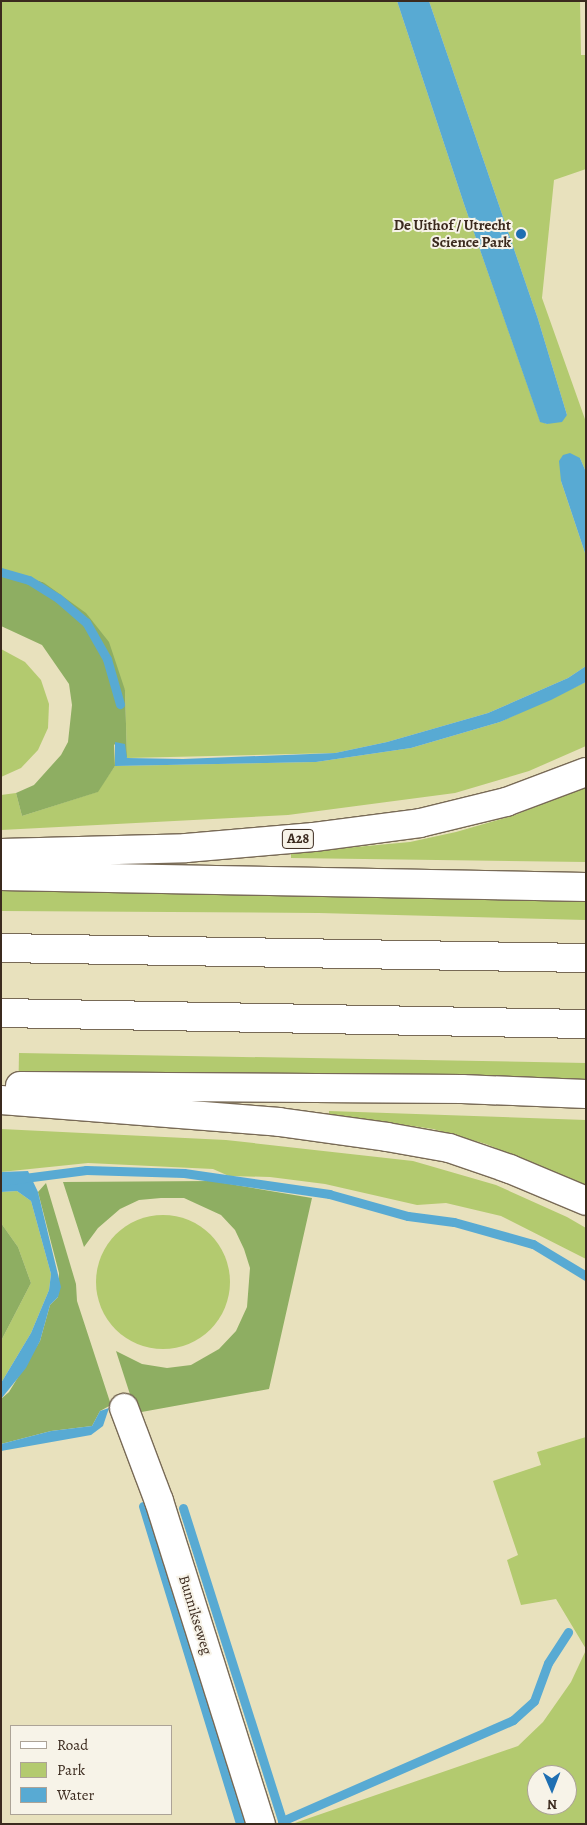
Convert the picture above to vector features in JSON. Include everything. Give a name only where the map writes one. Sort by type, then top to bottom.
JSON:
[{"type":"main road","name":"A28","points":[[1,853],[186,848],[314,837],[420,823],[506,802],[586,772]]},
{"type":"main road","points":[[1,876],[586,887]]},
{"type":"main road","points":[[1,948],[586,958]]},
{"type":"main road","points":[[1,1013],[586,1024]]},
{"type":"main road","points":[[1,1086],[462,1089],[586,1094]]},
{"type":"main road","points":[[1,1100],[279,1122],[386,1137],[449,1148],[510,1168],[586,1202]]},
{"type":"main road","name":"Bunnikseweg","points":[[124,1408],[160,1501],[261,1824]]},
{"type":"green space","points":[[1,1],[397,1],[464,204],[540,421],[547,424],[567,415],[538,319],[429,1],[580,1],[581,55],[586,55],[586,169],[554,180],[542,298],[586,422],[586,472],[580,458],[561,481],[586,556],[586,666],[568,678],[488,713],[387,742],[335,753],[127,758],[125,690],[43,582],[1,570]]},
{"type":"green space","points":[[1,570],[43,582],[86,613],[109,642],[125,690],[127,758],[114,744],[115,766],[98,792],[22,816],[16,793],[34,785],[61,755],[68,742],[72,705],[69,684],[42,645],[1,626]]},
{"type":"green space","points":[[1,649],[25,662],[41,680],[49,704],[48,728],[38,750],[21,768],[1,777]]},
{"type":"green space","points":[[586,682],[586,746],[529,771],[455,793],[288,815],[1,830],[1,795],[16,793],[22,816],[97,792],[115,766],[316,762],[411,748],[500,722]]},
{"type":"green space","points":[[586,786],[586,862],[291,858],[291,853],[410,842],[456,832],[515,815]]},
{"type":"green space","points":[[1,887],[586,902],[586,920],[319,913],[1,911]]},
{"type":"green space","points":[[19,1053],[586,1063],[586,1083],[19,1073]]},
{"type":"green space","points":[[329,1111],[586,1120],[586,1186],[486,1144],[433,1129],[329,1114]]},
{"type":"green space","points":[[1,1129],[226,1140],[413,1161],[496,1185],[567,1217],[586,1228],[586,1259],[501,1216],[446,1203],[417,1205],[325,1184],[270,1177],[229,1176],[213,1169],[88,1163],[1,1172]]},
{"type":"green space","points":[[212,1181],[312,1198],[269,1389],[136,1413],[116,1351],[142,1364],[167,1368],[191,1365],[219,1349],[236,1331],[247,1307],[250,1268],[244,1249],[235,1230],[221,1215],[184,1198],[139,1200],[120,1209],[98,1228],[84,1247],[63,1182]]},
{"type":"green space","points":[[46,1183],[76,1284],[77,1301],[111,1405],[100,1411],[92,1426],[51,1431],[1,1444],[1,1399],[9,1392],[40,1341],[50,1305],[58,1297],[59,1273],[38,1192]]},
{"type":"green space","points":[[17,1191],[31,1201],[51,1274],[49,1290],[31,1333],[1,1383],[1,1341],[31,1283],[18,1247],[1,1223],[1,1192]]},
{"type":"green space","points":[[163,1215],[189,1220],[200,1226],[210,1235],[219,1245],[225,1256],[230,1282],[225,1308],[219,1319],[210,1329],[200,1338],[189,1344],[163,1349],[137,1344],[126,1338],[116,1329],[107,1319],[101,1308],[96,1282],[101,1256],[107,1245],[116,1235],[126,1226],[137,1220]]},
{"type":"green space","points":[[1,1223],[18,1247],[31,1283],[1,1341]]},
{"type":"green space","points":[[586,1437],[586,1649],[556,1599],[521,1605],[507,1560],[518,1555],[493,1481],[541,1465],[537,1452]]},
{"type":"green space","points":[[586,1650],[586,1824],[292,1824],[518,1746],[543,1722],[571,1682]]},
{"type":"water","points":[[397,1],[429,1],[538,319],[567,415],[562,422],[547,424],[540,422],[464,204]]},
{"type":"water","points":[[570,453],[580,458],[586,472],[586,556],[561,481],[559,461],[563,455]]},
{"type":"water","points":[[586,666],[586,682],[551,700],[500,722],[411,748],[316,762],[115,766],[115,742],[125,744],[127,758],[183,759],[335,753],[387,742],[488,713],[568,678]]},
{"type":"water","points":[[28,1171],[38,1192],[61,1287],[58,1297],[50,1305],[40,1341],[26,1368],[1,1399],[1,1383],[31,1333],[49,1290],[51,1274],[31,1201],[17,1191],[1,1192],[1,1172]]},
{"type":"water","points":[[109,1408],[103,1426],[91,1435],[1,1451],[1,1444],[51,1431],[92,1426],[100,1411]]},
{"type":"waterway","points":[[1,572],[29,580],[58,598],[86,622],[107,659],[120,704]]},
{"type":"waterway","points":[[1,1181],[86,1170],[184,1173],[329,1194],[408,1216],[454,1222],[533,1244],[586,1276]]},
{"type":"waterway","points":[[143,1506],[240,1824]]},
{"type":"waterway","points":[[183,1508],[282,1821],[513,1720],[534,1701],[548,1663],[568,1632]]},
{"type":"place","name":"De Uithof / Utrecht Science Park","points":[[521,234]]}]
